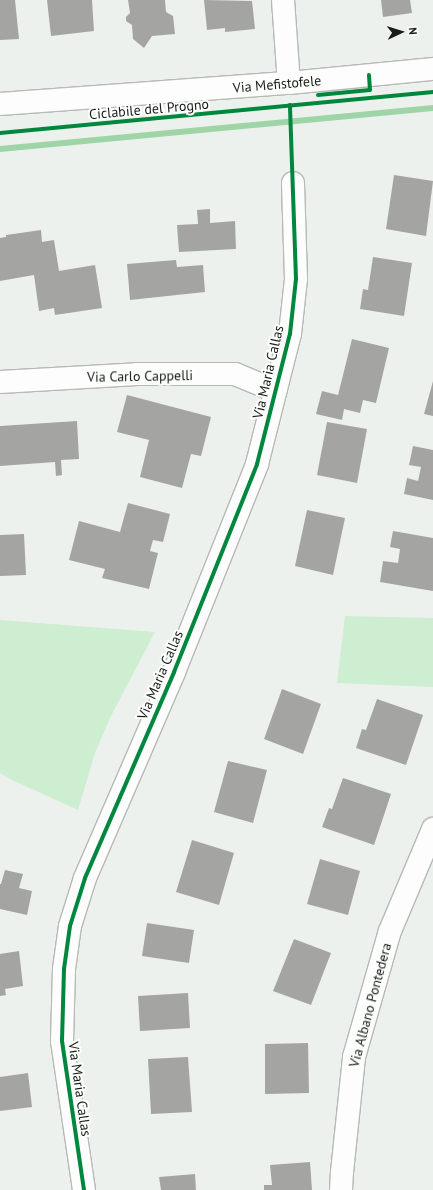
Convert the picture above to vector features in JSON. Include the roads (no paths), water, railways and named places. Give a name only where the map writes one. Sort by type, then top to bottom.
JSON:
[{"type":"street","points":[[283,0],[289,84]]},
{"type":"street","name":"Via Mefistofele","points":[[0,104],[289,84],[433,69]]},
{"type":"street","name":"Via Maria Callas","points":[[84,1190],[62,1041],[64,969],[70,926],[85,878],[174,672],[257,464],[290,334],[296,280],[293,183]]},
{"type":"street","name":"Via Carlo Cappelli","points":[[0,382],[137,374],[235,374],[276,391]]},
{"type":"street","name":"Via Albano Pontedera","points":[[341,1190],[354,1057],[390,931],[433,829]]},
{"type":"waterway","points":[[0,149],[433,108]]}]
